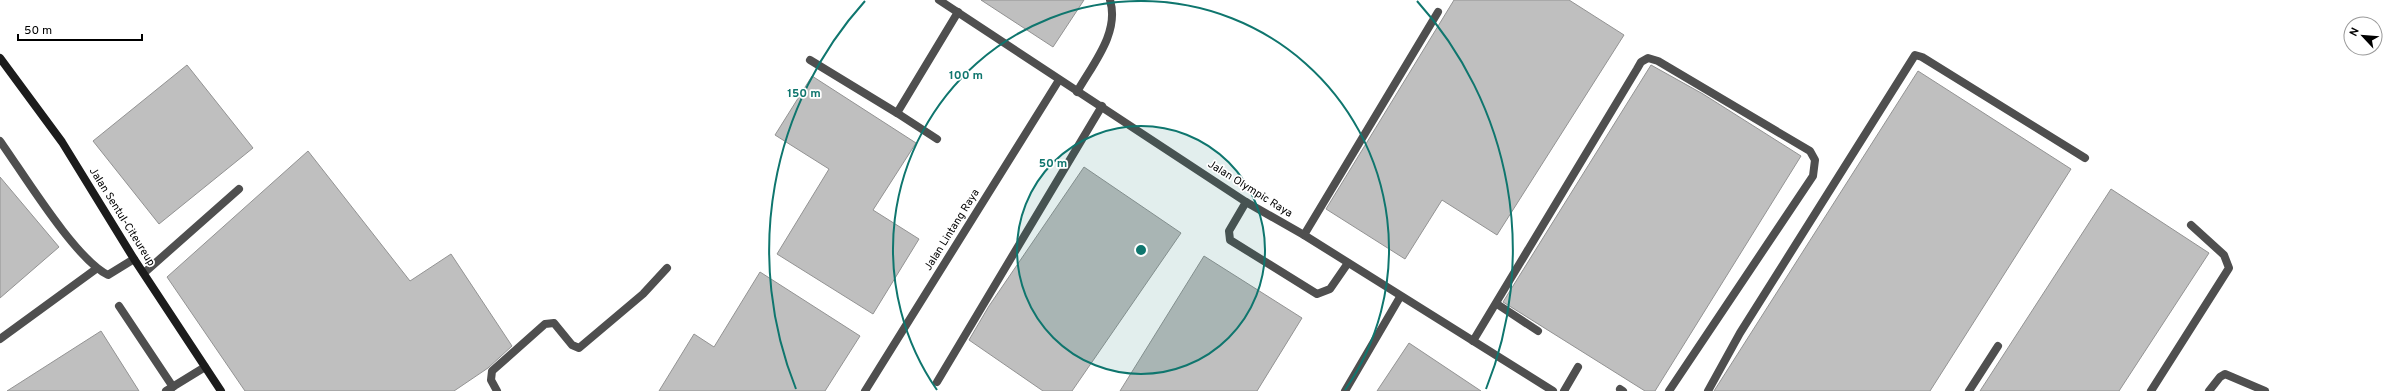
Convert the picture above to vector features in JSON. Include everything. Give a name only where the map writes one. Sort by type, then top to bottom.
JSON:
[{"type":"street","name":"Jalan Olympic Raya","points":[[939,0],[1246,202],[1304,235],[1400,297],[1553,391]]},
{"type":"street","points":[[1077,92],[1108,36],[1113,21],[1110,0]]},
{"type":"street","points":[[897,113],[958,12]]},
{"type":"street","points":[[1304,235],[1310,221],[1438,12]]},
{"type":"street","points":[[1708,391],[1744,326],[1915,55],[1922,56],[2085,158]]},
{"type":"street","name":"Jalan Sentul-Citeureup","points":[[0,58],[62,142],[134,258],[221,391]]},
{"type":"street","points":[[1473,341],[1497,304],[1641,62],[1648,58],[1658,61],[1810,151],[1815,160],[1813,176],[1669,391]]},
{"type":"street","points":[[810,60],[937,139]]},
{"type":"street","name":"Jalan Lintang Raya","points":[[865,391],[1059,80]]},
{"type":"street","points":[[937,382],[1102,106]]},
{"type":"street","points":[[0,141],[70,238],[96,269],[108,275],[134,258]]},
{"type":"street","points":[[144,273],[239,189]]},
{"type":"street","points":[[1246,202],[1229,231],[1230,240],[1317,294],[1330,290],[1348,263]]},
{"type":"street","points":[[2151,391],[2229,268],[2224,255],[2191,225]]},
{"type":"street","points":[[497,391],[491,380],[492,371],[545,324],[554,323],[572,344],[579,348],[627,309],[667,268]]},
{"type":"street","points":[[0,339],[96,269]]},
{"type":"street","points":[[1345,391],[1400,297]]},
{"type":"street","points":[[1497,304],[1538,331]]},
{"type":"street","points":[[119,306],[169,389],[205,367]]},
{"type":"street","points":[[1969,391],[1998,346]]},
{"type":"street","points":[[1564,391],[1578,367]]},
{"type":"street","points":[[2209,391],[2220,377],[2225,374],[2266,391]]},
{"type":"building","points":[[981,0],[1084,0],[1053,47]]},
{"type":"building","points":[[1454,0],[1569,0],[1624,35],[1497,235],[1442,200],[1405,259],[1326,209]]},
{"type":"building","points":[[187,65],[253,148],[159,224],[93,141]]},
{"type":"building","points":[[1651,65],[1703,94],[1801,156],[1655,391],[1645,391],[1503,302]]},
{"type":"building","points":[[1918,71],[2071,169],[1930,391],[1714,391]]},
{"type":"building","points":[[812,76],[916,143],[873,210],[919,239],[873,314],[777,254],[829,169],[775,135]]},
{"type":"building","points":[[308,151],[410,281],[451,254],[512,346],[488,368],[454,391],[245,391],[167,277]]},
{"type":"building","points":[[1084,167],[1181,233],[1072,391],[1043,391],[969,340],[989,306]]},
{"type":"building","points":[[0,177],[59,247],[0,298]]},
{"type":"building","points":[[2111,189],[2209,253],[2119,391],[1980,391]]},
{"type":"building","points":[[1204,256],[1302,318],[1257,391],[1120,391]]},
{"type":"building","points":[[760,272],[860,336],[825,391],[659,391],[694,334],[714,347]]},
{"type":"building","points":[[101,331],[139,391],[7,391]]},
{"type":"building","points":[[1409,343],[1481,391],[1377,391]]}]
